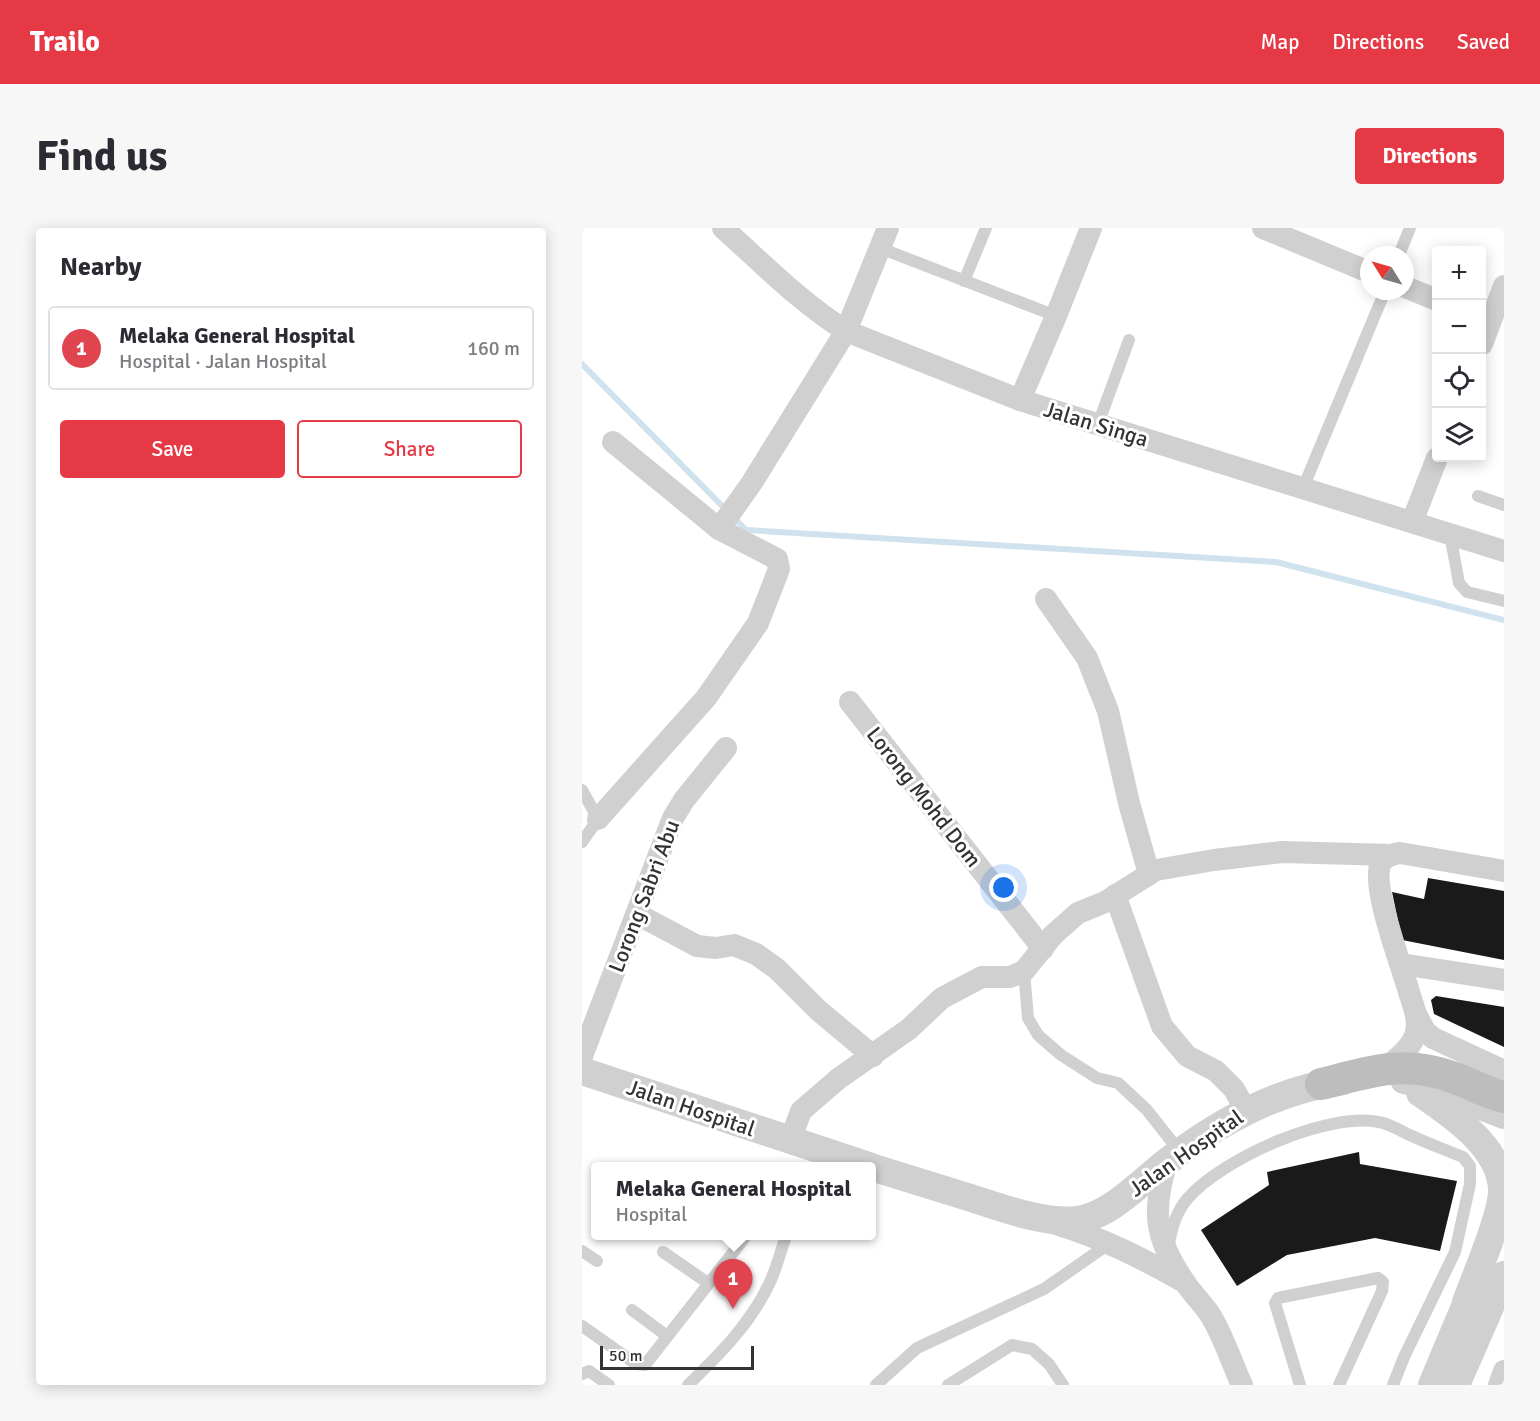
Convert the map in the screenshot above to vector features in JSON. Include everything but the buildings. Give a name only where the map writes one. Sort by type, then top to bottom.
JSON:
[{"type":"main road","points":[[1322,1084],[1395,1074],[1417,1067],[1451,1062],[1504,1097]]},
{"type":"street","name":"Jalan Singa","points":[[723,228],[793,292],[846,332],[1020,400],[1504,551]]},
{"type":"street","points":[[1020,400],[1091,228]]},
{"type":"street","points":[[1263,228],[1360,268]]},
{"type":"street","points":[[721,525],[751,484],[846,332],[884,238]]},
{"type":"street","points":[[1486,321],[1504,286]]},
{"type":"street","points":[[1414,291],[1432,298]]},
{"type":"street","points":[[598,819],[706,698],[758,623],[779,569],[777,559],[721,525],[613,442]]},
{"type":"street","points":[[1412,522],[1435,462]]},
{"type":"street","points":[[1046,599],[1087,658],[1108,711],[1129,803],[1149,874]]},
{"type":"street","name":"Lorong Mohd Dom","points":[[850,702],[1043,949]]},
{"type":"street","name":"Lorong Sabri Abu","points":[[582,1056],[673,818],[684,800],[726,748]]},
{"type":"street","points":[[806,1150],[801,1111],[838,1079],[909,1029],[942,998],[982,977],[1010,977],[1024,971],[1053,935],[1078,913],[1115,896],[1156,870],[1282,852],[1390,855],[1400,853],[1504,871]]},
{"type":"street","points":[[1390,855],[1382,861],[1378,871],[1382,902],[1416,1014],[1425,1031],[1451,1062],[1504,1071]]},
{"type":"street","points":[[1115,896],[1162,1026],[1187,1056],[1216,1071],[1234,1089],[1246,1111]]},
{"type":"street","points":[[637,914],[698,946],[716,948],[734,945],[756,954],[777,969],[818,1010],[873,1056]]},
{"type":"street","points":[[1401,964],[1504,980]]},
{"type":"street","points":[[1395,1074],[1416,1034],[1416,1014]]},
{"type":"street","name":"Jalan Hospital","points":[[582,1071],[806,1150],[851,1162]]},
{"type":"street","points":[[1395,1074],[1504,1115]]},
{"type":"street","points":[[1395,1074],[1459,1123],[1481,1143],[1498,1168],[1502,1189],[1500,1206],[1466,1302],[1432,1385]]},
{"type":"street","name":"Jalan Hospital","points":[[876,1169],[1020,1214],[1078,1220],[1091,1217],[1118,1201],[1173,1157],[1246,1111],[1279,1096],[1322,1084]]},
{"type":"street","points":[[1173,1157],[1158,1189],[1157,1213],[1160,1232],[1167,1251],[1185,1282],[1210,1315],[1242,1385]]},
{"type":"street","points":[[1020,1214],[1093,1235],[1133,1253],[1185,1282]]},
{"type":"street","points":[[1466,1302],[1504,1222]]},
{"type":"street","points":[[1456,1385],[1504,1275]]},
{"type":"street","points":[[1499,1385],[1504,1371]]},
{"type":"lane","points":[[964,281],[986,228]]},
{"type":"lane","points":[[1403,246],[1410,228]]},
{"type":"lane","points":[[884,238],[964,281],[1056,316]]},
{"type":"lane","points":[[1303,488],[1381,300]]},
{"type":"lane","points":[[1098,424],[1129,340]]},
{"type":"lane","points":[[1478,496],[1504,505]]},
{"type":"lane","points":[[1450,534],[1459,582],[1467,592],[1504,601]]},
{"type":"lane","points":[[582,790],[598,819],[582,842]]},
{"type":"lane","points":[[1024,971],[1028,1018],[1038,1035],[1061,1055],[1097,1078],[1118,1083],[1147,1110],[1173,1157]]},
{"type":"lane","points":[[1167,1251],[1177,1214],[1189,1197],[1207,1182],[1257,1149],[1296,1133],[1355,1120],[1382,1123],[1463,1157],[1470,1166],[1470,1184],[1455,1252],[1404,1357],[1393,1385]]},
{"type":"lane","points":[[582,1326],[636,1364],[645,1365],[743,1240]]},
{"type":"lane","points":[[688,1385],[730,1345],[754,1311],[771,1279],[785,1240]]},
{"type":"lane","points":[[876,1385],[917,1348],[1044,1290],[1110,1243]]},
{"type":"lane","points":[[582,1251],[597,1261]]},
{"type":"lane","points":[[663,1252],[708,1283]]},
{"type":"lane","points":[[1300,1385],[1275,1303],[1278,1298],[1378,1278],[1383,1282],[1382,1291],[1339,1385]]},
{"type":"lane","points":[[632,1310],[667,1336]]},
{"type":"lane","points":[[948,1385],[1012,1345],[1032,1349],[1049,1365],[1063,1385]]},
{"type":"lane","points":[[582,1374],[589,1371],[609,1385]]},
{"type":"waterway","points":[[582,364],[746,530],[1276,562],[1504,620]]},
{"type":"place","name":"Melaka General Hospital","points":[[733,1309]]}]
